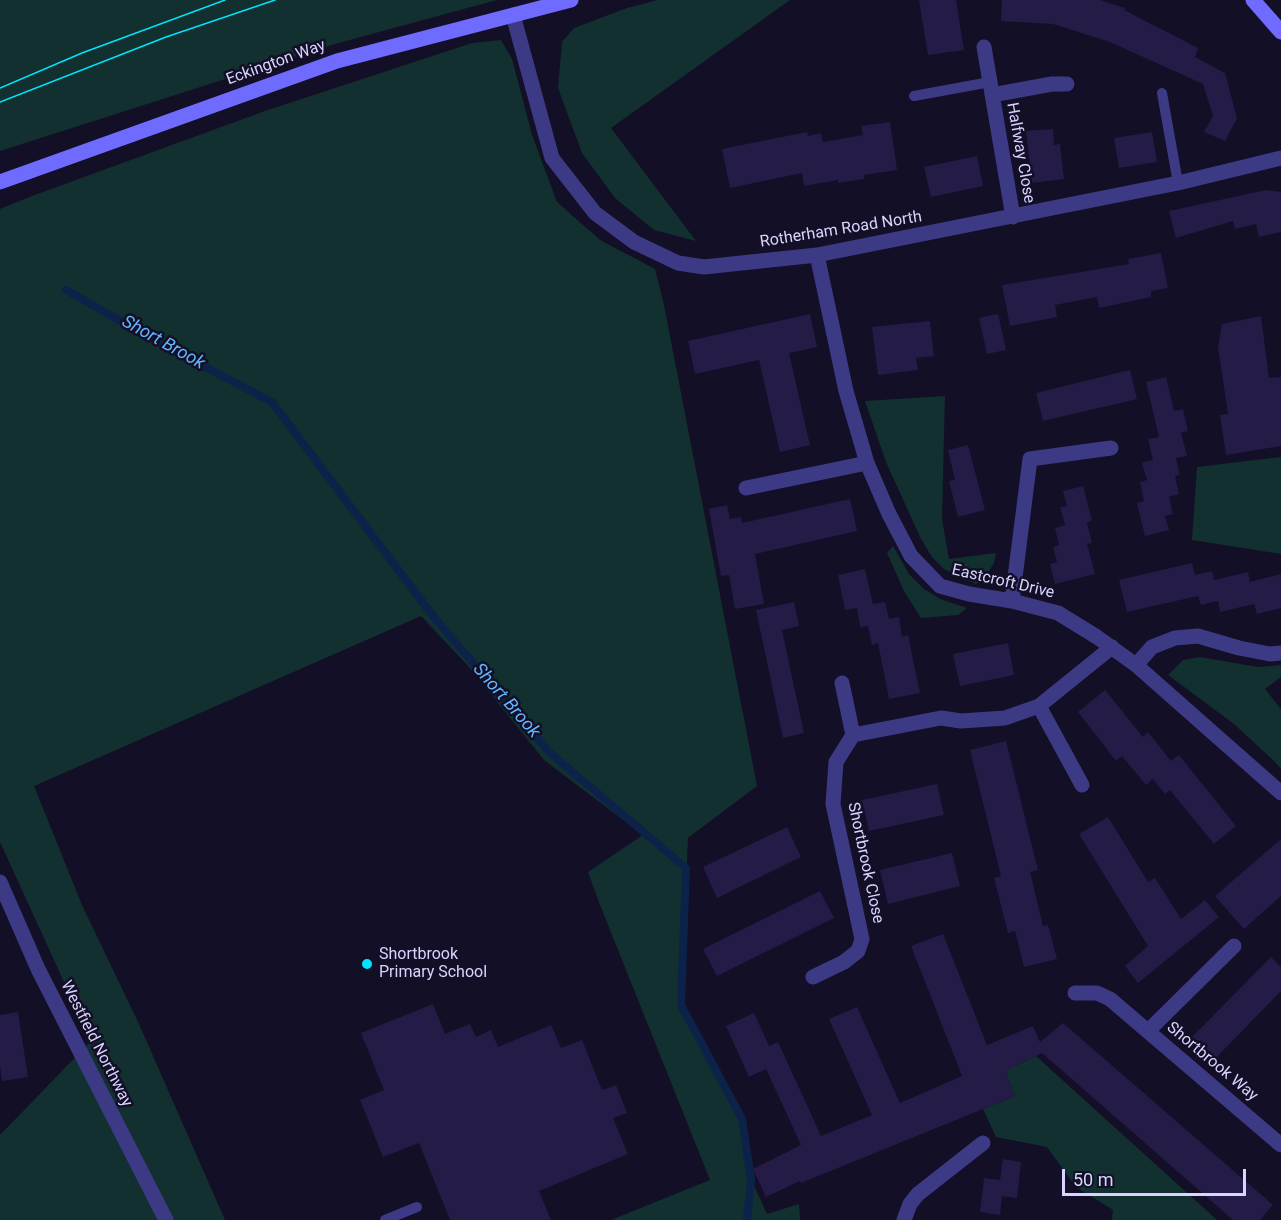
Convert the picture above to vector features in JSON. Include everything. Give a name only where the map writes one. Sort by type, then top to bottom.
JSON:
[{"type":"main road","name":"Eckington Way","points":[[0,182],[337,61],[572,0]]},
{"type":"main road","points":[[1253,0],[1281,32]]},
{"type":"street","name":"Rotherham Road North","points":[[513,15],[552,158],[595,213],[634,242],[678,263],[704,267],[817,255],[1178,183],[1281,158]]},
{"type":"street","name":"Halfway Close","points":[[984,47],[1013,217]]},
{"type":"street","name":"Halfway Close","points":[[991,88],[1067,84]]},
{"type":"street","name":"Eastcroft Drive","points":[[817,255],[846,391],[867,463],[889,514],[911,556],[940,586],[1058,613],[1112,647],[1136,665],[1281,793]]},
{"type":"street","points":[[1012,601],[1030,459],[1111,448]]},
{"type":"street","points":[[746,488],[867,463]]},
{"type":"street","points":[[1136,665],[1152,647],[1175,638],[1198,636],[1239,648],[1270,654],[1281,653]]},
{"type":"street","points":[[842,683],[853,735],[941,718],[961,721],[1005,718],[1039,706],[1112,647]]},
{"type":"street","points":[[1039,706],[1082,784]]},
{"type":"street","name":"Shortbrook Close","points":[[813,977],[844,962],[858,951],[862,939],[833,804],[836,762],[853,735]]},
{"type":"street","name":"Westfield Northway","points":[[0,882],[38,969],[166,1220]]},
{"type":"street","name":"Shortbrook Way","points":[[1148,1031],[1234,946]]},
{"type":"street","name":"Shortbrook Way","points":[[1075,993],[1097,993],[1110,999],[1281,1145]]},
{"type":"street","points":[[904,1220],[910,1204],[918,1194],[983,1143]]},
{"type":"lane","points":[[914,96],[991,88]]},
{"type":"lane","points":[[1162,93],[1178,183]]},
{"type":"lane","points":[[385,1220],[417,1207]]},
{"type":"green space","points":[[0,0],[497,0],[335,44],[0,151]]},
{"type":"green space","points":[[658,0],[790,0],[611,128],[696,241],[654,230],[615,198],[582,153],[558,88],[562,42],[574,28],[627,8]]},
{"type":"green space","points":[[501,40],[512,59],[532,135],[557,202],[600,240],[655,269],[664,305],[757,786],[688,838],[681,1005],[742,1119],[751,1179],[767,1214],[799,1204],[800,1220],[611,1220],[710,1180],[588,872],[643,835],[544,760],[469,667],[421,616],[34,786],[82,905],[139,1024],[225,1220],[0,1220],[0,1135],[91,1041],[0,842],[0,209],[265,111],[472,43]]},
{"type":"green space","points":[[945,396],[942,519],[949,559],[996,553],[989,571],[976,584],[944,569],[932,557],[921,539],[886,462],[865,401]]},
{"type":"green space","points":[[1281,457],[1281,554],[1192,540],[1197,467]]},
{"type":"green space","points":[[893,546],[909,574],[924,589],[940,599],[967,608],[958,615],[921,618],[904,591],[887,553]]},
{"type":"green space","points":[[1200,657],[1258,667],[1281,665],[1281,677],[1265,689],[1281,709],[1281,769],[1234,724],[1168,675],[1183,660]]},
{"type":"green space","points":[[1036,1056],[1217,1220],[1112,1220],[1113,1210],[1076,1187],[1047,1147],[996,1137],[983,1109],[1015,1096],[1005,1071]]},
{"type":"building","points":[[919,0],[956,0],[964,50],[928,55]]},
{"type":"building","points":[[1002,0],[1100,0],[1125,8],[1124,10],[1198,48],[1195,57],[1225,73],[1237,118],[1225,141],[1204,132],[1213,116],[1203,84],[1110,42],[1053,24],[1001,21]]},
{"type":"building","points":[[890,122],[897,170],[864,175],[864,179],[838,183],[838,180],[804,186],[802,173],[730,188],[722,149],[807,132],[808,136],[821,133],[823,142],[863,135],[861,126]]},
{"type":"building","points":[[1053,129],[1054,145],[1060,144],[1064,179],[1032,183],[1026,131]]},
{"type":"building","points":[[1152,132],[1157,162],[1119,168],[1114,138]]},
{"type":"building","points":[[977,156],[983,186],[931,197],[924,167]]},
{"type":"building","points":[[1266,190],[1281,192],[1281,232],[1259,237],[1256,224],[1235,229],[1233,221],[1176,238],[1169,211]]},
{"type":"building","points":[[1161,253],[1168,288],[1151,291],[1151,297],[1099,308],[1097,297],[1055,305],[1057,317],[1010,326],[1002,285],[1129,264],[1128,259]]},
{"type":"building","points":[[810,314],[817,347],[789,353],[810,445],[780,452],[759,360],[695,374],[688,341]]},
{"type":"building","points":[[998,314],[1006,350],[987,354],[979,318]]},
{"type":"building","points":[[1261,316],[1269,378],[1281,377],[1281,446],[1226,455],[1220,415],[1228,414],[1218,348],[1222,324]]},
{"type":"building","points":[[930,321],[934,356],[916,358],[918,370],[878,375],[872,327]]},
{"type":"building","points":[[1130,370],[1137,399],[1043,421],[1036,393]]},
{"type":"building","points":[[1166,377],[1174,411],[1183,409],[1188,431],[1181,433],[1187,456],[1176,458],[1180,475],[1175,476],[1179,494],[1169,497],[1173,514],[1165,516],[1169,530],[1145,536],[1137,503],[1144,501],[1140,482],[1147,480],[1142,463],[1153,460],[1148,439],[1159,437],[1146,382]]},
{"type":"building","points":[[968,445],[985,510],[958,517],[949,481],[955,480],[948,450]]},
{"type":"building","points":[[1083,486],[1092,520],[1087,523],[1092,543],[1087,544],[1095,574],[1055,584],[1050,564],[1057,562],[1053,547],[1059,545],[1055,528],[1065,525],[1060,507],[1067,506],[1063,491]]},
{"type":"building","points":[[850,499],[857,531],[755,554],[764,604],[735,609],[729,575],[721,576],[709,509],[727,505],[730,519],[741,517],[742,523]]},
{"type":"building","points":[[1192,563],[1195,575],[1212,571],[1214,580],[1248,572],[1250,582],[1281,574],[1281,608],[1257,614],[1254,604],[1220,612],[1218,601],[1201,605],[1198,596],[1127,612],[1119,580]]},
{"type":"building","points":[[865,569],[873,604],[885,602],[889,619],[899,617],[902,637],[908,635],[920,693],[889,699],[878,643],[872,645],[868,626],[860,627],[857,608],[845,610],[838,575]]},
{"type":"building","points":[[794,602],[799,626],[782,630],[804,733],[783,738],[756,610]]},
{"type":"building","points":[[1008,643],[1014,675],[960,686],[953,654]]},
{"type":"building","points":[[1105,690],[1143,737],[1148,732],[1171,761],[1179,755],[1236,826],[1214,844],[1170,790],[1165,794],[1153,779],[1146,785],[1122,756],[1116,761],[1078,712]]},
{"type":"building","points":[[1006,741],[1038,870],[1030,872],[1043,926],[1048,925],[1057,959],[1024,967],[1015,931],[1008,933],[994,878],[1001,876],[970,750]]},
{"type":"building","points":[[937,784],[944,815],[869,831],[862,800]]},
{"type":"building","points":[[1108,817],[1148,882],[1155,878],[1181,919],[1205,900],[1219,917],[1138,983],[1125,966],[1148,946],[1079,834]]},
{"type":"building","points":[[787,827],[801,857],[717,898],[703,867]]},
{"type":"building","points":[[1281,839],[1281,896],[1244,929],[1215,896]]},
{"type":"building","points":[[952,853],[960,886],[888,904],[880,870]]},
{"type":"building","points":[[820,891],[834,918],[717,976],[703,949]]},
{"type":"building","points":[[943,934],[987,1045],[1033,1026],[1040,1042],[1063,1023],[1273,1205],[1260,1220],[1233,1220],[1042,1053],[1005,1071],[1015,1096],[801,1183],[800,1181],[766,1197],[753,1169],[801,1145],[766,1069],[749,1077],[726,1026],[754,1013],[769,1046],[778,1042],[821,1136],[872,1115],[829,1019],[857,1007],[900,1103],[962,1076],[911,946]]},
{"type":"building","points":[[1271,957],[1281,967],[1281,991],[1214,1060],[1192,1037]]},
{"type":"building","points":[[433,1004],[445,1034],[470,1024],[476,1037],[491,1030],[498,1047],[551,1025],[561,1048],[582,1040],[602,1090],[616,1085],[627,1113],[613,1118],[628,1154],[539,1191],[551,1220],[450,1220],[419,1143],[383,1157],[360,1100],[384,1090],[361,1033]]},
{"type":"building","points":[[18,1012],[28,1077],[2,1081],[0,1015]]},
{"type":"building","points":[[1003,1159],[1021,1162],[1017,1198],[1002,1196],[1000,1215],[980,1212],[984,1178],[1000,1180]]},
{"type":"waterway","name":"Short Brook","points":[[66,290],[163,345],[272,402],[433,616],[549,752],[686,868],[681,1005],[742,1119],[751,1179],[747,1220]]},
{"type":"tram line","points":[[0,88],[82,53],[225,0]]},
{"type":"tram line","points":[[0,102],[166,37],[275,0]]},
{"type":"place","name":"Shortbrook Primary School","points":[[367,964]]}]
